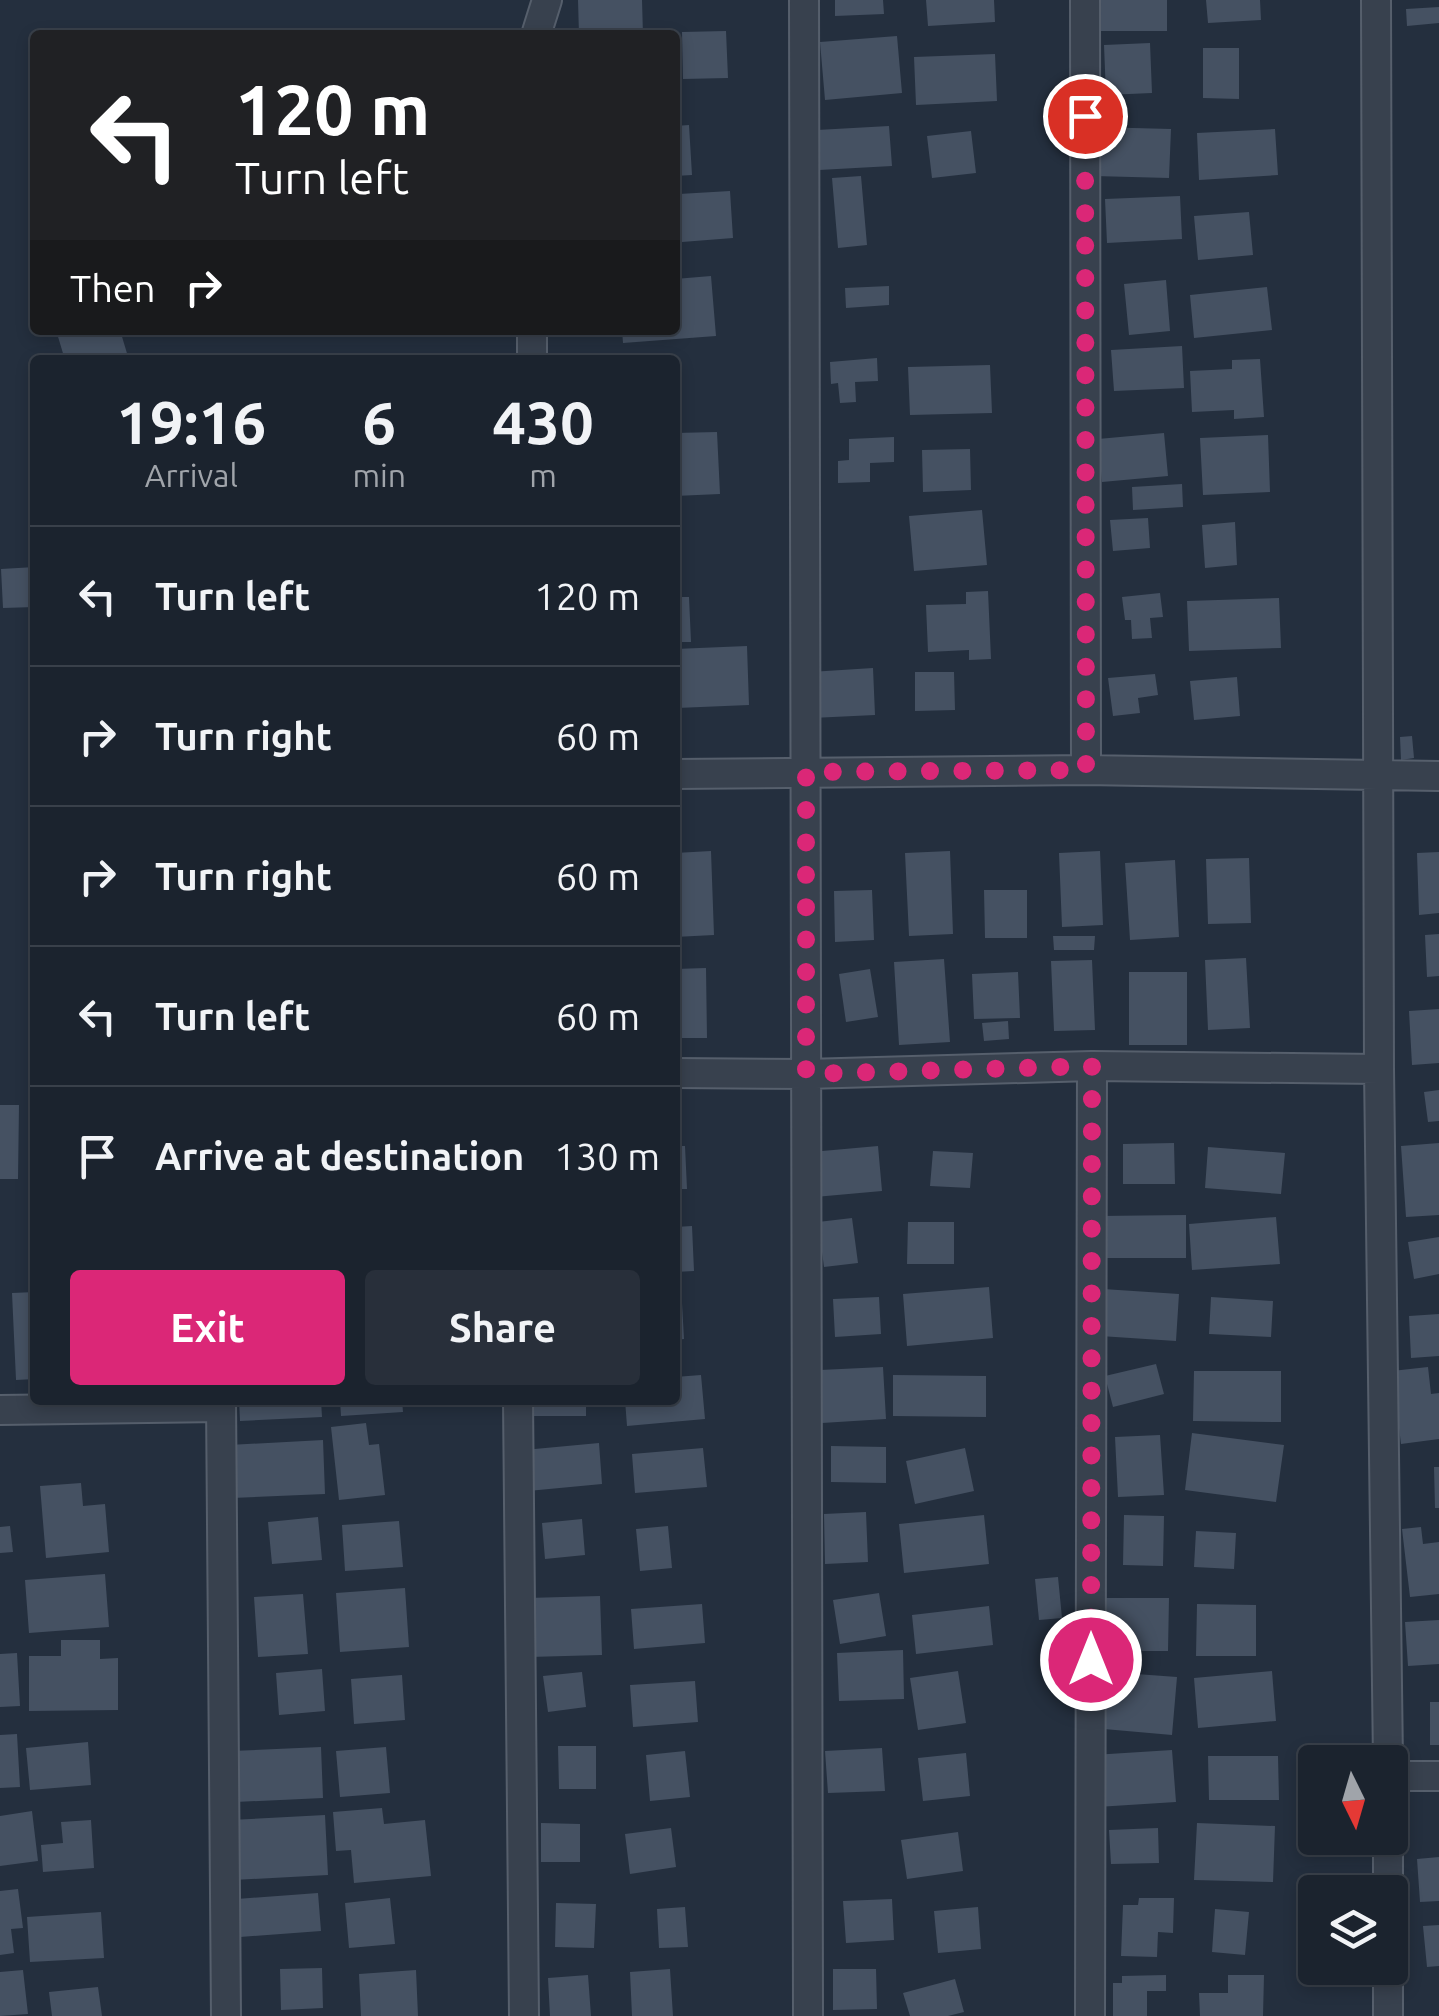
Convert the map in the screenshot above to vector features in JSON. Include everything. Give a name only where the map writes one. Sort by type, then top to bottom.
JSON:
[{"type":"street","points":[[538,30],[547,0]]},
{"type":"street","points":[[804,0],[808,2016]]},
{"type":"street","points":[[1085,0],[1086,770]]},
{"type":"street","points":[[1376,0],[1379,1069],[1388,1745]]},
{"type":"street","points":[[680,774],[1086,770],[1439,776]]},
{"type":"street","points":[[680,1073],[806,1074],[1092,1066],[1379,1069]]},
{"type":"street","points":[[1090,2016],[1092,1066]]},
{"type":"street","points":[[0,1410],[158,1405]]},
{"type":"street","points":[[221,1405],[226,2016]]},
{"type":"street","points":[[518,1405],[524,2016]]},
{"type":"street","points":[[1408,1776],[1439,1776]]},
{"type":"street","points":[[1388,1985],[1388,2016]]},
{"type":"building","points":[[578,0],[642,0],[643,30],[579,30]]},
{"type":"building","points":[[835,0],[883,0],[884,14],[835,16]]},
{"type":"building","points":[[926,0],[994,0],[995,22],[928,26]]},
{"type":"building","points":[[1093,0],[1167,0],[1167,31],[1093,31]]},
{"type":"building","points":[[1206,0],[1260,0],[1261,20],[1208,23]]},
{"type":"building","points":[[1439,7],[1439,23],[1407,26],[1406,9]]},
{"type":"building","points":[[726,31],[728,78],[683,79],[682,32]]},
{"type":"building","points":[[897,36],[902,93],[825,100],[820,42]]},
{"type":"building","points":[[1150,43],[1152,93],[1106,95],[1104,45]]},
{"type":"building","points":[[1203,48],[1239,48],[1239,99],[1203,98]]},
{"type":"building","points":[[995,54],[997,101],[916,105],[914,57]]},
{"type":"building","points":[[689,125],[692,175],[680,176],[680,126]]},
{"type":"building","points":[[889,126],[892,166],[819,170],[817,130]]},
{"type":"building","points":[[1095,127],[1171,129],[1169,178],[1094,176]]},
{"type":"building","points":[[1275,129],[1278,175],[1199,180],[1197,133]]},
{"type":"building","points":[[971,131],[976,173],[932,178],[927,136]]},
{"type":"building","points":[[861,176],[867,245],[838,248],[832,178]]},
{"type":"building","points":[[730,191],[733,238],[682,242],[680,194]]},
{"type":"building","points":[[1180,196],[1182,239],[1107,243],[1105,199]]},
{"type":"building","points":[[1249,212],[1253,255],[1198,260],[1194,216]]},
{"type":"building","points":[[711,276],[716,336],[623,343],[622,335],[680,335],[680,279]]},
{"type":"building","points":[[1166,280],[1170,331],[1129,335],[1124,284]]},
{"type":"building","points":[[889,286],[889,305],[846,308],[845,288]]},
{"type":"building","points":[[1267,287],[1272,330],[1194,338],[1190,295]]},
{"type":"building","points":[[58,335],[122,335],[128,355],[64,355]]},
{"type":"building","points":[[1182,346],[1184,388],[1114,391],[1111,350]]},
{"type":"building","points":[[877,358],[878,381],[855,382],[856,402],[840,403],[838,383],[831,384],[830,362]]},
{"type":"building","points":[[1260,359],[1264,417],[1234,419],[1234,410],[1192,412],[1190,371],[1232,369],[1232,360]]},
{"type":"building","points":[[990,365],[992,413],[910,415],[908,367]]},
{"type":"building","points":[[717,432],[720,494],[680,496],[680,433]]},
{"type":"building","points":[[1164,433],[1168,476],[1102,482],[1098,439]]},
{"type":"building","points":[[1268,435],[1270,492],[1203,495],[1200,438]]},
{"type":"building","points":[[894,437],[894,462],[870,463],[870,482],[838,483],[838,461],[849,460],[849,439]]},
{"type":"building","points":[[970,449],[971,490],[923,492],[922,450]]},
{"type":"building","points":[[1182,484],[1183,507],[1133,510],[1132,487]]},
{"type":"building","points":[[982,510],[987,565],[914,571],[909,516]]},
{"type":"building","points":[[1148,518],[1150,548],[1113,551],[1110,520]]},
{"type":"building","points":[[1235,522],[1237,565],[1205,568],[1202,525]]},
{"type":"building","points":[[30,567],[30,607],[3,608],[1,569]]},
{"type":"building","points":[[988,591],[991,659],[969,660],[969,650],[928,652],[926,605],[966,604],[966,592]]},
{"type":"building","points":[[1160,593],[1163,617],[1150,618],[1152,638],[1132,639],[1131,620],[1125,620],[1122,597]]},
{"type":"building","points":[[680,597],[689,597],[691,642],[680,642]]},
{"type":"building","points":[[1279,598],[1281,648],[1189,651],[1187,601]]},
{"type":"building","points":[[747,646],[749,705],[680,708],[680,649]]},
{"type":"building","points":[[873,668],[875,715],[812,718],[810,672]]},
{"type":"building","points":[[915,672],[954,672],[955,710],[915,711]]},
{"type":"building","points":[[1155,674],[1158,695],[1138,698],[1140,713],[1113,716],[1108,678]]},
{"type":"building","points":[[1237,677],[1240,716],[1194,720],[1190,681]]},
{"type":"building","points":[[1412,736],[1414,758],[1401,760],[1400,737]]},
{"type":"building","points":[[711,851],[714,935],[680,937],[680,853]]},
{"type":"building","points":[[950,851],[953,934],[909,936],[905,853]]},
{"type":"building","points":[[1100,851],[1103,925],[1062,927],[1059,853]]},
{"type":"building","points":[[1439,852],[1439,913],[1419,915],[1417,853]]},
{"type":"building","points":[[1249,858],[1251,923],[1208,924],[1206,859]]},
{"type":"building","points":[[1175,860],[1179,937],[1130,940],[1125,863]]},
{"type":"building","points":[[872,890],[874,940],[835,942],[834,891]]},
{"type":"building","points":[[984,890],[1027,890],[1027,938],[985,938]]},
{"type":"building","points":[[1439,934],[1439,976],[1427,977],[1425,935]]},
{"type":"building","points":[[1053,936],[1095,936],[1094,950],[1054,950]]},
{"type":"building","points":[[1246,958],[1250,1028],[1208,1030],[1205,960]]},
{"type":"building","points":[[944,959],[950,1042],[899,1045],[894,962]]},
{"type":"building","points":[[1092,960],[1095,1030],[1054,1031],[1051,961]]},
{"type":"building","points":[[706,968],[707,1038],[680,1038],[680,969]]},
{"type":"building","points":[[870,969],[878,1017],[846,1022],[839,974]]},
{"type":"building","points":[[1018,972],[1020,1018],[974,1019],[972,974]]},
{"type":"building","points":[[1129,972],[1187,972],[1187,1045],[1129,1045]]},
{"type":"building","points":[[1439,1009],[1439,1063],[1412,1065],[1409,1011]]},
{"type":"building","points":[[1008,1021],[1009,1039],[984,1041],[982,1023]]},
{"type":"building","points":[[1439,1090],[1439,1121],[1428,1122],[1424,1092]]},
{"type":"building","points":[[0,1105],[19,1105],[18,1179],[0,1179]]},
{"type":"building","points":[[1174,1143],[1175,1184],[1123,1184],[1123,1144]]},
{"type":"building","points":[[1439,1143],[1439,1215],[1406,1217],[1401,1146]]},
{"type":"building","points":[[680,1146],[685,1146],[687,1189],[680,1189]]},
{"type":"building","points":[[878,1146],[882,1191],[815,1197],[811,1152]]},
{"type":"building","points":[[1208,1147],[1285,1153],[1281,1194],[1205,1188]]},
{"type":"building","points":[[933,1151],[973,1153],[970,1188],[930,1186]]},
{"type":"building","points":[[1186,1215],[1186,1258],[1099,1258],[1099,1216]]},
{"type":"building","points":[[1276,1217],[1280,1264],[1192,1270],[1189,1224]]},
{"type":"building","points":[[852,1218],[858,1263],[824,1267],[818,1222]]},
{"type":"building","points":[[908,1222],[954,1222],[954,1264],[907,1264]]},
{"type":"building","points":[[692,1226],[694,1271],[680,1272],[680,1227]]},
{"type":"building","points":[[1439,1237],[1439,1274],[1414,1279],[1408,1242]]},
{"type":"building","points":[[989,1287],[993,1338],[907,1346],[903,1294]]},
{"type":"building","points":[[1103,1289],[1179,1294],[1176,1341],[1100,1336]]},
{"type":"building","points":[[30,1292],[30,1379],[16,1380],[12,1293]]},
{"type":"building","points":[[879,1297],[881,1334],[835,1337],[833,1299]]},
{"type":"building","points":[[1211,1297],[1273,1301],[1271,1337],[1209,1334]]},
{"type":"building","points":[[680,1303],[682,1303],[684,1339],[680,1339]]},
{"type":"building","points":[[1439,1314],[1439,1356],[1411,1358],[1409,1316]]},
{"type":"building","points":[[1156,1364],[1164,1394],[1113,1407],[1105,1376]]},
{"type":"building","points":[[883,1367],[886,1419],[822,1423],[820,1370]]},
{"type":"building","points":[[1428,1367],[1431,1394],[1439,1393],[1439,1439],[1401,1444],[1392,1371]]},
{"type":"building","points":[[1194,1371],[1281,1371],[1281,1422],[1193,1421]]},
{"type":"building","points":[[701,1375],[705,1419],[627,1426],[625,1405],[680,1405],[680,1377]]},
{"type":"building","points":[[893,1375],[986,1376],[986,1417],[893,1416]]},
{"type":"building","points":[[239,1405],[321,1405],[322,1417],[240,1421]]},
{"type":"building","points":[[340,1405],[402,1405],[403,1412],[341,1416]]},
{"type":"building","points":[[531,1405],[586,1405],[586,1416],[531,1416]]},
{"type":"building","points":[[366,1423],[369,1445],[379,1444],[385,1495],[339,1500],[331,1427]]},
{"type":"building","points":[[1192,1433],[1284,1445],[1276,1502],[1185,1490]]},
{"type":"building","points":[[1160,1435],[1164,1495],[1118,1497],[1115,1437]]},
{"type":"building","points":[[323,1440],[325,1494],[232,1498],[229,1445]]},
{"type":"building","points":[[599,1443],[602,1484],[528,1491],[524,1450]]},
{"type":"building","points":[[831,1446],[886,1447],[886,1483],[831,1482]]},
{"type":"building","points":[[703,1448],[707,1487],[635,1493],[632,1454]]},
{"type":"building","points":[[965,1448],[974,1491],[915,1504],[906,1461]]},
{"type":"building","points":[[1434,1467],[1439,1467],[1439,1508],[1435,1508]]},
{"type":"building","points":[[81,1483],[83,1506],[105,1504],[109,1552],[46,1558],[40,1486]]},
{"type":"building","points":[[866,1512],[868,1562],[825,1564],[824,1514]]},
{"type":"building","points":[[984,1515],[989,1564],[904,1573],[899,1524]]},
{"type":"building","points":[[1124,1515],[1164,1516],[1163,1566],[1123,1565]]},
{"type":"building","points":[[318,1517],[322,1560],[272,1564],[268,1522]]},
{"type":"building","points":[[582,1519],[585,1555],[545,1559],[542,1523]]},
{"type":"building","points":[[399,1521],[403,1567],[345,1571],[342,1525]]},
{"type":"building","points":[[10,1526],[13,1552],[0,1553],[0,1527]]},
{"type":"building","points":[[668,1526],[672,1568],[640,1571],[636,1529]]},
{"type":"building","points":[[1421,1527],[1423,1544],[1439,1542],[1439,1594],[1410,1597],[1402,1529]]},
{"type":"building","points":[[1196,1531],[1236,1533],[1234,1569],[1194,1567]]},
{"type":"building","points":[[105,1574],[109,1627],[29,1633],[25,1580]]},
{"type":"building","points":[[1058,1577],[1062,1618],[1039,1620],[1035,1579]]},
{"type":"building","points":[[405,1588],[409,1647],[340,1652],[336,1593]]},
{"type":"building","points":[[879,1593],[886,1636],[840,1644],[833,1600]]},
{"type":"building","points":[[303,1594],[308,1654],[258,1657],[254,1597]]},
{"type":"building","points":[[600,1596],[602,1655],[529,1657],[527,1598]]},
{"type":"building","points":[[1103,1598],[1169,1598],[1168,1651],[1103,1651]]},
{"type":"building","points":[[702,1604],[705,1643],[634,1649],[631,1609]]},
{"type":"building","points":[[1197,1604],[1256,1605],[1256,1656],[1196,1656]]},
{"type":"building","points":[[989,1606],[993,1645],[916,1654],[912,1615]]},
{"type":"building","points":[[1439,1620],[1439,1664],[1408,1666],[1405,1622]]},
{"type":"building","points":[[61,1640],[100,1640],[100,1659],[118,1658],[118,1710],[29,1711],[29,1656],[61,1656]]},
{"type":"building","points":[[903,1650],[904,1699],[839,1701],[837,1653]]},
{"type":"building","points":[[17,1653],[20,1706],[0,1707],[0,1654]]},
{"type":"building","points":[[322,1669],[325,1711],[279,1715],[276,1673]]},
{"type":"building","points":[[958,1671],[966,1723],[918,1730],[910,1678]]},
{"type":"building","points":[[1272,1671],[1276,1721],[1198,1728],[1194,1678]]},
{"type":"building","points":[[582,1672],[586,1707],[548,1712],[543,1676]]},
{"type":"building","points":[[1109,1672],[1177,1677],[1172,1735],[1104,1729]]},
{"type":"building","points":[[402,1675],[405,1720],[354,1724],[351,1679]]},
{"type":"building","points":[[695,1681],[698,1722],[633,1727],[630,1685]]},
{"type":"building","points":[[1430,1702],[1439,1702],[1439,1745],[1430,1745]]},
{"type":"building","points":[[17,1734],[20,1787],[0,1788],[0,1735]]},
{"type":"building","points":[[88,1742],[91,1785],[30,1790],[26,1748]]},
{"type":"building","points":[[558,1746],[596,1746],[596,1789],[559,1789]]},
{"type":"building","points":[[321,1747],[323,1798],[235,1802],[232,1751]]},
{"type":"building","points":[[386,1747],[390,1793],[340,1797],[336,1751]]},
{"type":"building","points":[[882,1748],[885,1791],[828,1793],[825,1751]]},
{"type":"building","points":[[1172,1750],[1176,1802],[1097,1807],[1093,1755]]},
{"type":"building","points":[[685,1751],[690,1797],[650,1801],[646,1755]]},
{"type":"building","points":[[966,1753],[970,1796],[923,1801],[918,1758]]},
{"type":"building","points":[[1208,1756],[1278,1756],[1279,1800],[1209,1800]]},
{"type":"building","points":[[382,1808],[384,1824],[425,1820],[431,1876],[354,1883],[351,1850],[336,1851],[333,1812]]},
{"type":"building","points":[[32,1811],[38,1861],[0,1866],[0,1816]]},
{"type":"building","points":[[325,1815],[328,1875],[233,1880],[230,1820]]},
{"type":"building","points":[[91,1820],[94,1868],[43,1872],[41,1845],[63,1843],[61,1822]]},
{"type":"building","points":[[541,1823],[580,1824],[580,1862],[541,1862]]},
{"type":"building","points":[[1197,1823],[1275,1826],[1273,1882],[1194,1880]]},
{"type":"building","points":[[671,1828],[676,1867],[630,1874],[625,1834]]},
{"type":"building","points":[[1158,1828],[1159,1863],[1111,1864],[1109,1830]]},
{"type":"building","points":[[958,1832],[963,1871],[907,1879],[901,1840]]},
{"type":"building","points":[[1439,1857],[1439,1901],[1420,1902],[1417,1859]]},
{"type":"building","points":[[18,1889],[23,1928],[11,1929],[14,1953],[0,1955],[0,1891]]},
{"type":"building","points":[[318,1893],[321,1931],[240,1937],[237,1899]]},
{"type":"building","points":[[390,1898],[395,1944],[349,1948],[345,1903]]},
{"type":"building","points":[[1139,1898],[1174,1898],[1173,1933],[1158,1932],[1157,1957],[1121,1956],[1123,1905],[1138,1905]]},
{"type":"building","points":[[892,1899],[894,1940],[846,1943],[843,1901]]},
{"type":"building","points":[[556,1903],[596,1904],[594,1948],[555,1947]]},
{"type":"building","points":[[685,1907],[688,1947],[659,1948],[657,1909]]},
{"type":"building","points":[[978,1907],[981,1949],[938,1953],[934,1911]]},
{"type":"building","points":[[1215,1909],[1249,1912],[1245,1955],[1212,1952]]},
{"type":"building","points":[[101,1912],[104,1958],[30,1962],[27,1917]]},
{"type":"building","points":[[1439,1925],[1439,1966],[1427,1967],[1423,1926]]},
{"type":"building","points":[[322,1968],[323,2008],[281,2010],[280,1969]]},
{"type":"building","points":[[670,1969],[673,2016],[632,2016],[630,1972]]},
{"type":"building","points":[[833,1969],[876,1969],[877,2009],[833,2010]]},
{"type":"building","points":[[23,1970],[28,2014],[0,2016],[0,1972]]},
{"type":"building","points":[[416,1970],[418,2016],[361,2016],[359,1974]]},
{"type":"building","points":[[588,1975],[591,2016],[550,2016],[548,1978]]},
{"type":"building","points":[[1166,1975],[1166,1991],[1147,1991],[1147,2016],[1113,2016],[1113,1983],[1122,1983],[1122,1976]]},
{"type":"building","points":[[1228,1975],[1264,1975],[1263,2016],[1200,2016],[1199,1993],[1228,1993]]},
{"type":"building","points":[[955,1979],[964,2012],[910,2016],[903,1993]]},
{"type":"building","points":[[98,1987],[102,2016],[52,2016],[49,1992]]},
{"type":"route","points":[[1085,116],[1086,770],[806,772],[806,1074],[1092,1066],[1091,1660]]}]
